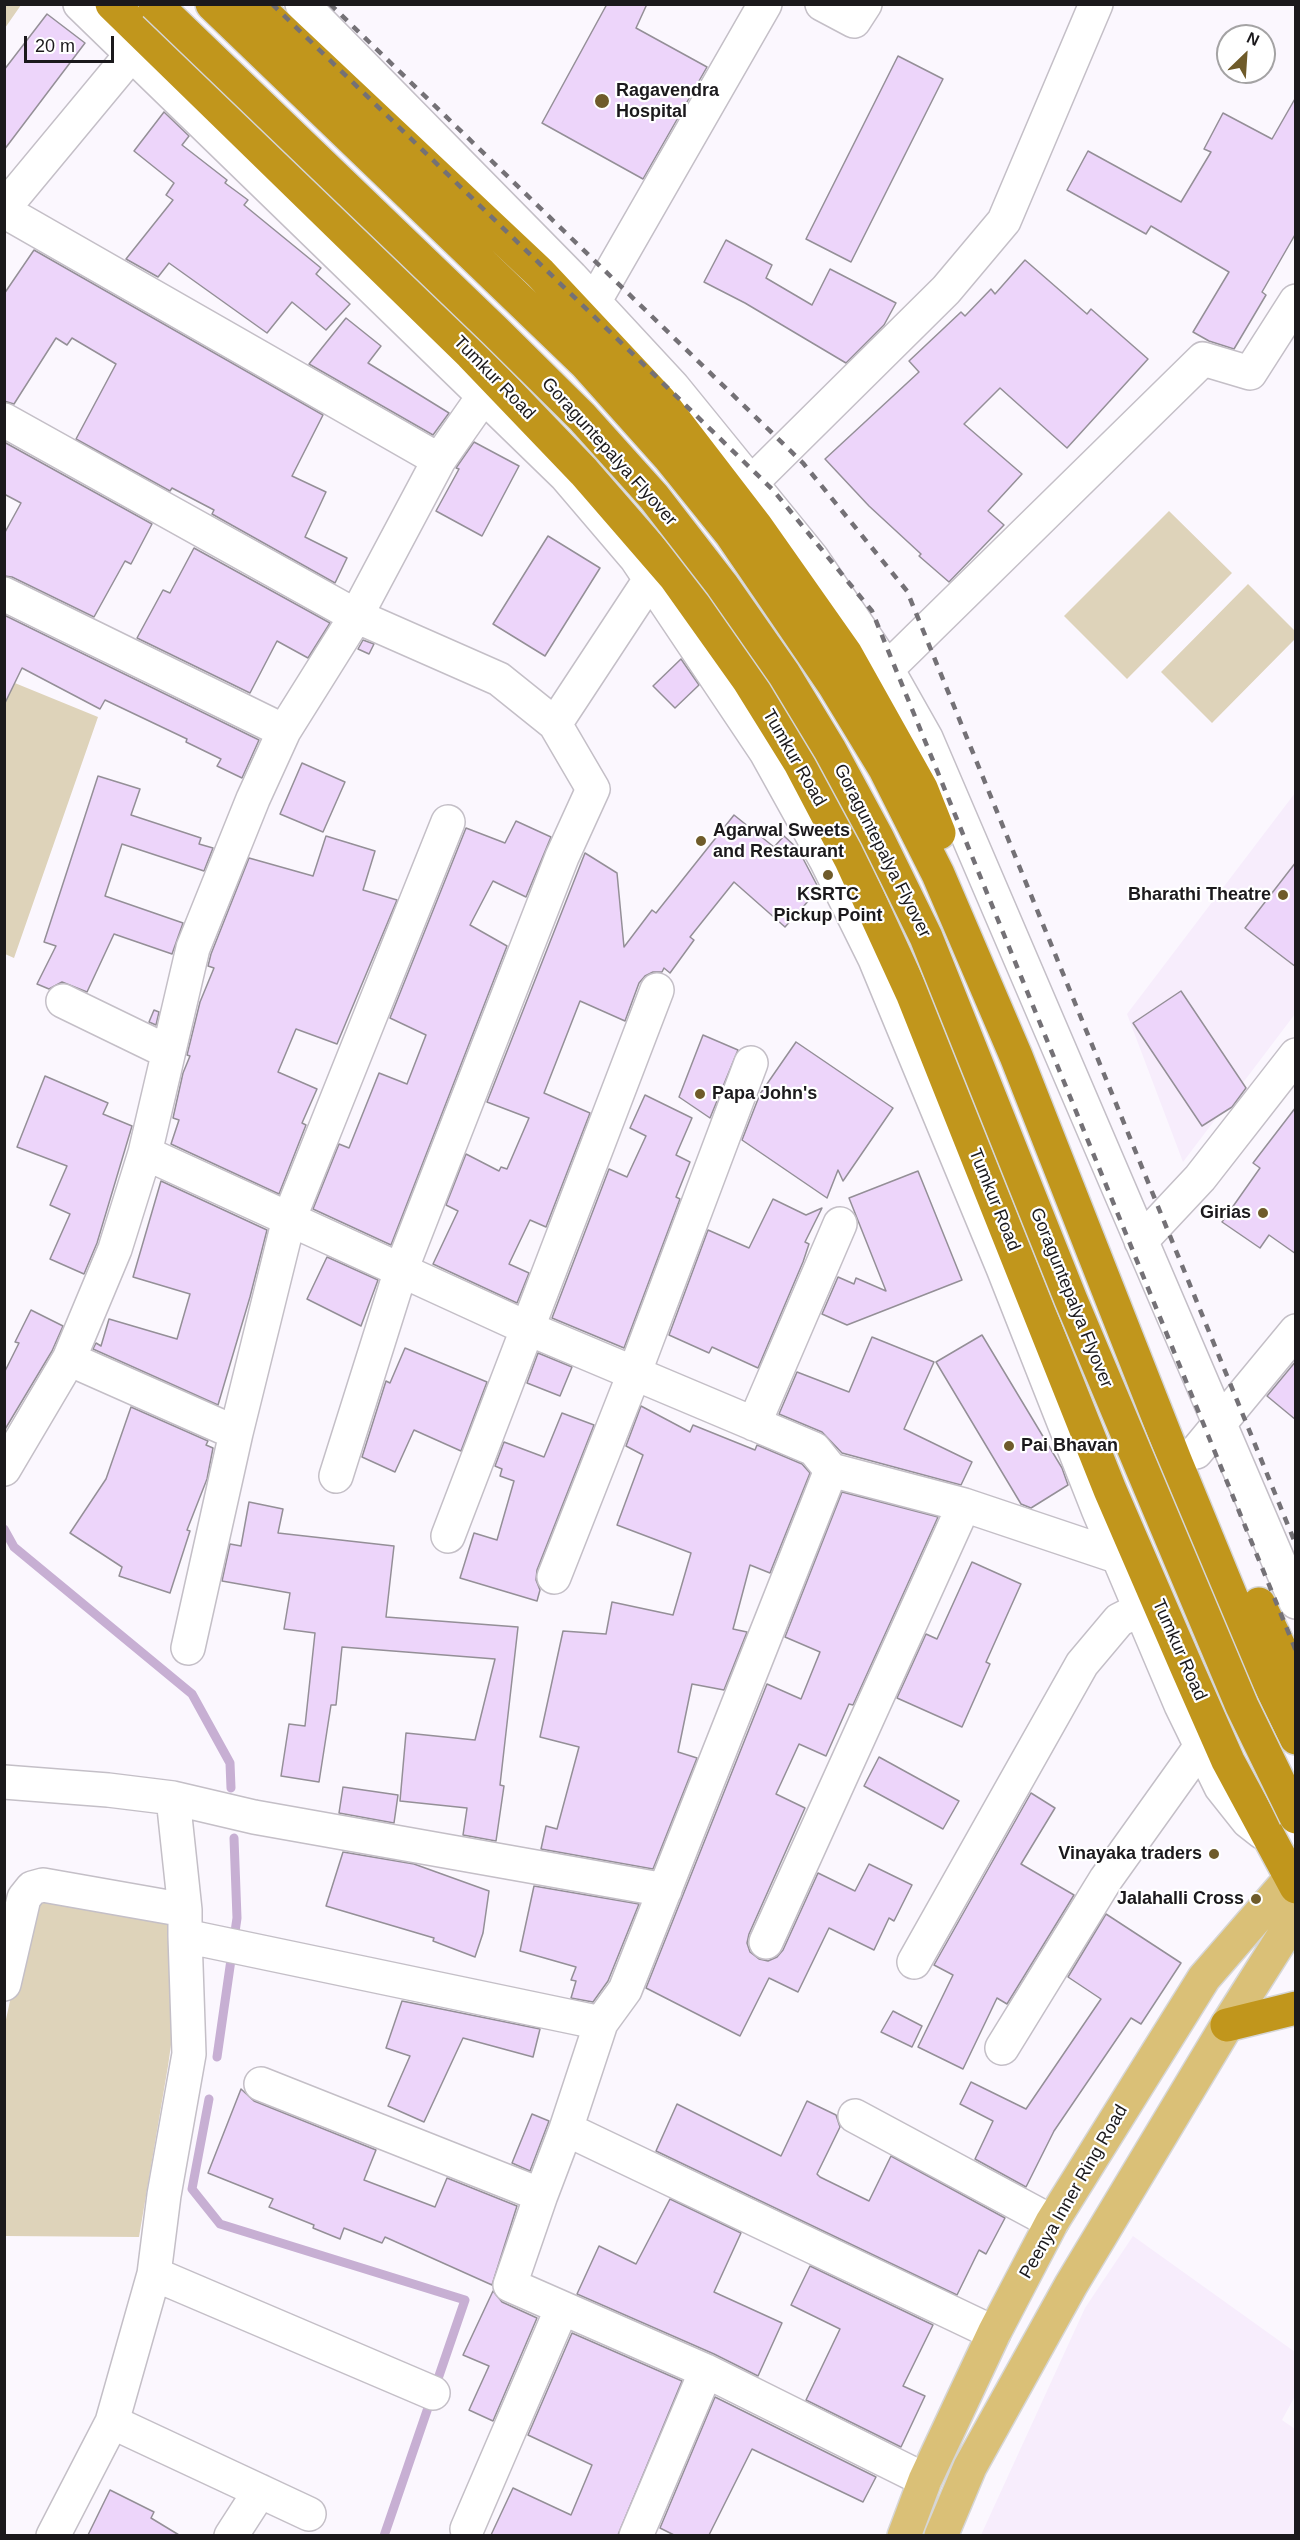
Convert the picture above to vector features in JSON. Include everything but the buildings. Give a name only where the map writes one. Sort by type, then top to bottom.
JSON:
[{"type":"highway","name":"Tumkur Road","points":[[112,4],[139,46],[471,354],[584,472],[675,577],[749,681],[800,763],[851,860],[912,993],[1110,1490],[1228,1761],[1294,1879]]},
{"type":"highway","name":"Goraguntepalya Flyover","points":[[155,4],[582,417],[661,506],[722,585],[784,674],[836,759],[926,937],[1080,1322],[1242,1706],[1296,1817]]},
{"type":"highway","name":"Goraguntepalya Flyover","points":[[212,4],[585,363],[669,457],[731,534],[834,686],[885,769],[938,874],[1016,1056],[1251,1645],[1296,1738]]},
{"type":"highway","points":[[254,4],[540,273],[660,401],[756,526],[846,654],[921,788],[1270,1632],[1296,1682]]},
{"type":"highway","points":[[1227,2025],[1296,2008]]},
{"type":"main road","name":"Peenya Inner Ring Road","points":[[904,2535],[925,2480],[994,2333],[1052,2222],[1204,1978],[1294,1879]]},
{"type":"main road","points":[[941,2535],[970,2467],[1049,2326],[1227,2025],[1296,1916]]},
{"type":"street","points":[[80,4],[139,46],[483,397],[566,476],[651,578],[766,752],[826,860],[875,959],[1119,1557],[1201,1746],[1221,1787],[1233,1804],[1248,1821],[1269,1836]]},
{"type":"street","points":[[173,4],[4,209],[439,460]]},
{"type":"street","points":[[302,4],[594,302],[673,387],[812,558],[887,669],[926,738],[1296,1602]]},
{"type":"street","points":[[594,302],[765,4]]},
{"type":"street","points":[[822,4],[854,21],[865,4]]},
{"type":"street","points":[[750,484],[946,290],[1004,220],[1096,4]]},
{"type":"street","points":[[887,669],[1203,359],[1250,373],[1296,301]]},
{"type":"street","points":[[4,1469],[69,1359],[115,1249],[145,1153],[193,948],[253,799],[284,731],[356,616],[439,460],[483,397]]},
{"type":"street","points":[[4,420],[356,616],[499,679],[555,724],[593,789],[562,857],[401,1270],[336,1476]]},
{"type":"street","points":[[555,724],[651,578]]},
{"type":"street","points":[[4,594],[284,731]]},
{"type":"street","points":[[188,1648],[289,1219],[448,822]]},
{"type":"street","points":[[448,1536],[657,990]]},
{"type":"street","points":[[63,1001],[168,1052]]},
{"type":"street","points":[[1141,1241],[1200,1178],[1296,1055]]},
{"type":"street","points":[[554,1576],[634,1374],[751,1063]]},
{"type":"street","points":[[145,1153],[527,1328],[814,1449],[831,1470],[964,1505],[1119,1557]]},
{"type":"street","points":[[754,1424],[840,1224]]},
{"type":"street","points":[[1196,1452],[1218,1422],[1296,1331]]},
{"type":"street","points":[[69,1359],[237,1433]]},
{"type":"street","points":[[831,1470],[625,1990],[601,2023],[510,2285],[706,2371],[925,2480]]},
{"type":"street","points":[[766,1942],[964,1505]]},
{"type":"street","points":[[914,1962],[1082,1664],[1119,1620],[1141,1609]]},
{"type":"street","points":[[1002,2048],[1101,1887],[1201,1746]]},
{"type":"street","points":[[4,1782],[108,1790],[173,1798],[254,1817],[665,1890]]},
{"type":"street","points":[[53,2535],[112,2422],[154,2274],[164,2195],[189,2054],[185,1923],[173,1798]]},
{"type":"street","points":[[4,1984],[24,1898],[32,1888],[43,1885],[185,1923],[234,1944],[601,2023]]},
{"type":"street","points":[[261,2084],[540,2195]]},
{"type":"street","points":[[855,2116],[1052,2222]]},
{"type":"street","points":[[566,2129],[994,2333]]},
{"type":"street","points":[[154,2274],[433,2393]]},
{"type":"street","points":[[467,2529],[562,2308]]},
{"type":"street","points":[[636,2535],[706,2371]]},
{"type":"street","points":[[112,2422],[309,2514]]},
{"type":"street","points":[[231,2535],[260,2491]]},
{"type":"shaded area","points":[[4,5],[21,5],[5,28]]},
{"type":"shaded area","points":[[1169,511],[1232,573],[1127,679],[1064,616]]},
{"type":"shaded area","points":[[1248,584],[1295,631],[1295,639],[1212,723],[1161,672]]},
{"type":"shaded area","points":[[5,679],[98,717],[14,958],[5,954]]},
{"type":"shaded area","points":[[1295,793],[1295,1014],[1183,1162],[1127,1014]]},
{"type":"shaded area","points":[[37,1875],[191,1904],[168,2066],[139,2237],[5,2236],[5,2024]]},
{"type":"shaded area","points":[[1133,2236],[1295,2352],[1295,2396],[1282,2420],[1295,2429],[1295,2535],[981,2535],[1085,2308]]},
{"type":"waterway","points":[[4,1529],[14,1547],[192,1694],[230,1763],[231,1788]]},
{"type":"waterway","points":[[217,2057],[237,1918],[234,1838]]},
{"type":"waterway","points":[[209,2099],[192,2189],[220,2224],[465,2300],[384,2536]]},
{"type":"railway","points":[[272,4],[773,490],[872,611],[1296,1651]]},
{"type":"railway","points":[[330,4],[803,463],[907,591],[1296,1545]]},
{"type":"place","name":"Ragavendra Hospital","points":[[602,101]]},
{"type":"place","name":"Agarwal Sweets and Restaurant","points":[[701,841]]},
{"type":"place","name":"KSRTC Pickup Point","points":[[828,875]]},
{"type":"place","name":"Bharathi Theatre","points":[[1283,895]]},
{"type":"place","name":"Papa John's","points":[[700,1094]]},
{"type":"place","name":"Girias","points":[[1263,1213]]},
{"type":"place","name":"Pai Bhavan","points":[[1009,1446]]},
{"type":"place","name":"Vinayaka traders","points":[[1214,1854]]},
{"type":"place","name":"Jalahalli Cross","points":[[1256,1899]]}]
